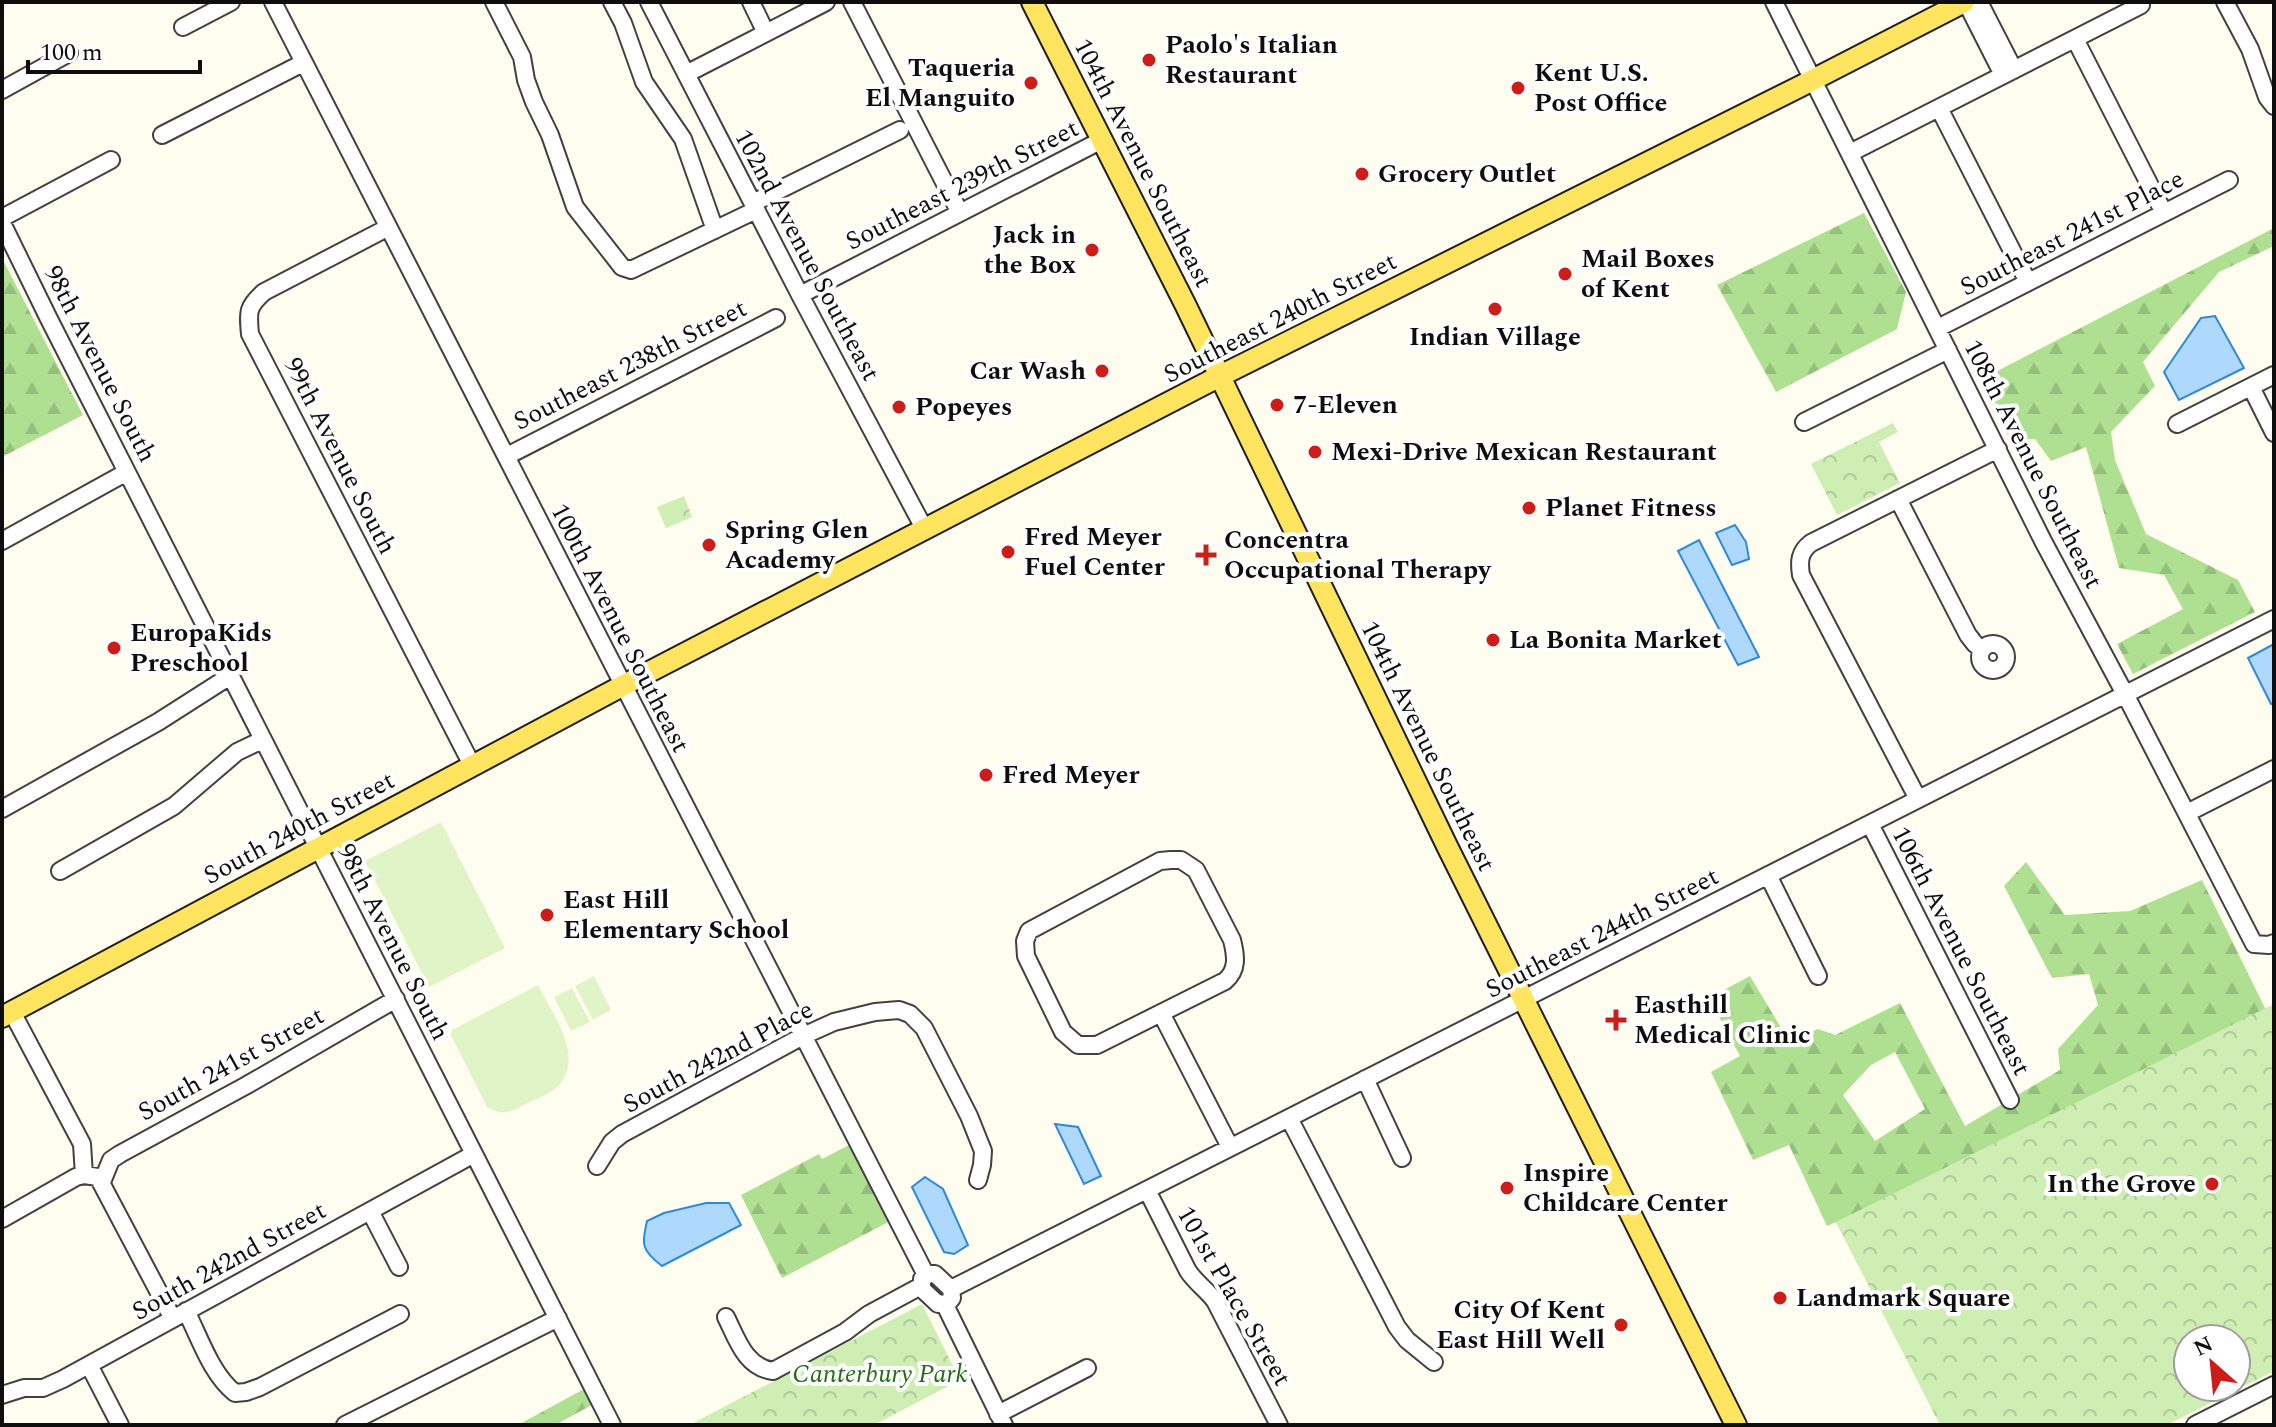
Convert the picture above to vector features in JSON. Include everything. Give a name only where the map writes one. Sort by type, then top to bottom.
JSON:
[{"type":"main road","name":"104th Avenue Southeast","points":[[1032,2],[1220,376],[1447,846],[1736,1425]]},
{"type":"main road","name":"Southeast 240th Street","points":[[622,686],[1220,376],[1965,2]]},
{"type":"main road","name":"South 240th Street","points":[[7,1015],[622,686]]},
{"type":"street","points":[[183,27],[231,2]]},
{"type":"street","name":"100th Avenue Southeast","points":[[273,2],[803,1036],[923,1280]]},
{"type":"street","points":[[494,2],[522,57],[530,91],[550,135],[575,207],[622,267],[631,270],[715,230],[754,206],[900,130]]},
{"type":"street","points":[[612,2],[623,23],[644,82],[683,139],[715,230]]},
{"type":"street","name":"102nd Avenue Southeast","points":[[649,2],[754,206],[792,307],[925,530]]},
{"type":"street","points":[[751,2],[766,33]]},
{"type":"street","points":[[686,74],[826,2]]},
{"type":"street","points":[[852,2],[960,213]]},
{"type":"street","name":"108th Avenue Southeast","points":[[1774,2],[2043,541],[2254,944],[2274,943]]},
{"type":"street","points":[[1965,2],[2008,72]]},
{"type":"street","points":[[1979,2],[2008,72]]},
{"type":"street","points":[[2225,2],[2250,49],[2267,97],[2274,106]]},
{"type":"street","points":[[1850,153],[2141,5]]},
{"type":"street","points":[[2075,39],[2164,213]]},
{"type":"street","points":[[2,90],[69,53]]},
{"type":"street","points":[[162,135],[303,63]]},
{"type":"street","points":[[1939,108],[2028,282]]},
{"type":"street","name":"Southeast 239th Street","points":[[792,307],[960,213],[1102,140]]},
{"type":"street","points":[[2,221],[111,160]]},
{"type":"street","name":"Southeast 241st Place","points":[[1938,328],[2229,180]]},
{"type":"street","name":"98th Avenue South","points":[[2,221],[262,740],[612,1425]]},
{"type":"street","name":"99th Avenue South","points":[[387,228],[264,292],[248,310],[250,334],[472,765]]},
{"type":"street","name":"Southeast 238th Street","points":[[507,456],[792,307]]},
{"type":"street","points":[[1804,422],[1948,350]]},
{"type":"street","points":[[2177,424],[2274,375]]},
{"type":"street","points":[[2251,387],[2274,433]]},
{"type":"street","points":[[1918,799],[1801,575],[1800,559],[1811,543],[1998,449]]},
{"type":"street","points":[[2,541],[127,472]]},
{"type":"street","points":[[1898,499],[1968,635],[1982,650]]},
{"type":"street","name":"Southeast 244th Street","points":[[948,1297],[1230,1147],[2274,619]]},
{"type":"street","points":[[2,809],[158,722],[230,676]]},
{"type":"street","points":[[60,871],[174,806],[237,752],[262,740]]},
{"type":"street","points":[[2187,813],[2274,769]]},
{"type":"street","name":"106th Avenue Southeast","points":[[1870,824],[2010,1100]]},
{"type":"street","points":[[1181,860],[1196,870],[1232,940],[1236,960],[1234,969],[1225,981],[1161,1013],[1097,1045],[1078,1045],[1063,1032],[1026,956],[1025,941],[1029,931],[1160,861],[1181,860]]},
{"type":"street","points":[[1768,875],[1818,976]]},
{"type":"street","name":"South 241st Street","points":[[2,1219],[93,1177],[120,1154],[396,999]]},
{"type":"street","name":"South 242nd Place","points":[[597,1166],[612,1142],[622,1134],[803,1036],[834,1022],[893,1010],[915,1017],[924,1028],[979,1139],[984,1158],[978,1180]]},
{"type":"street","points":[[1161,1013],[1230,1147]]},
{"type":"street","points":[[7,1015],[82,1144],[93,1177],[226,1386],[235,1393],[260,1387],[400,1314]]},
{"type":"street","points":[[1365,1079],[1402,1158]]},
{"type":"street","points":[[1289,1118],[1397,1327],[1407,1340],[1434,1362]]},
{"type":"street","name":"South 242nd Street","points":[[2,1395],[24,1388],[43,1388],[89,1365],[474,1154]]},
{"type":"street","name":"101st Place Street","points":[[1147,1190],[1194,1282],[1207,1290],[1215,1301],[1279,1425]]},
{"type":"street","points":[[370,1211],[399,1267]]},
{"type":"street","points":[[726,1317],[751,1361],[765,1370],[773,1371],[845,1332],[923,1280],[924,1292],[938,1304],[948,1297],[1001,1419],[1087,1368]]},
{"type":"street","points":[[345,1425],[558,1318]]},
{"type":"street","points":[[89,1365],[120,1425]]},
{"type":"street","points":[[2195,1425],[2274,1385]]},
{"type":"green space","points":[[1864,213],[1906,292],[1897,329],[1776,392],[1717,285]]},
{"type":"green space","points":[[2274,228],[2274,246],[2219,272],[2143,362],[2155,386],[2111,432],[2115,460],[2146,534],[2238,580],[2255,612],[2133,674],[2117,644],[2183,609],[2164,575],[2119,568],[2086,447],[2051,461],[2035,439],[2010,440],[1980,380]]},
{"type":"green space","points":[[2,258],[83,415],[2,457]]},
{"type":"green space","points":[[1893,423],[1898,432],[1879,442],[1900,483],[1837,515],[1811,464]]},
{"type":"green space","points":[[684,496],[692,517],[666,528],[657,507]]},
{"type":"green space","points":[[441,822],[505,948],[429,987],[365,861]]},
{"type":"green space","points":[[2026,862],[2065,915],[2130,911],[2202,880],[2265,1008],[2274,1016],[1933,1410],[1836,1222],[1827,1226],[1789,1145],[1753,1160],[1711,1072],[1740,1056],[1709,998],[1750,976],[1789,1041],[1818,1029],[1835,1035],[1900,1003],[1965,1126],[2060,1070],[2058,1049],[2098,1005],[2089,974],[2052,978],[2004,886]],"holes":[[[1895,1052],[1925,1109],[1875,1141],[1843,1095],[1871,1065]]]},
{"type":"green space","points":[[594,976],[611,1010],[593,1020],[575,986]]},
{"type":"green space","points":[[538,985],[563,1034],[569,1060],[567,1073],[560,1084],[545,1095],[513,1110],[493,1110],[487,1107],[451,1035],[452,1030]]},
{"type":"green space","points":[[572,988],[590,1022],[571,1031],[554,997]]},
{"type":"green space","points":[[2274,1004],[2274,1371],[2252,1382],[2252,1323],[2172,1323],[2172,1403],[2211,1403],[2167,1425],[1940,1425],[1836,1222]]},
{"type":"green space","points":[[853,1143],[892,1220],[782,1278],[741,1195],[819,1154],[822,1159]]},
{"type":"green space","name":"Canterbury Park","points":[[922,1304],[960,1380],[874,1425],[694,1425],[693,1423]]},
{"type":"green space","points":[[584,1389],[592,1405],[555,1425],[518,1425]]},
{"type":"water","points":[[2215,316],[2244,368],[2179,400],[2164,372],[2201,318]]},
{"type":"water","points":[[1735,525],[1746,542],[1749,559],[1732,565],[1716,533]]},
{"type":"water","points":[[1699,540],[1759,657],[1738,665],[1678,551]]},
{"type":"water","points":[[2274,644],[2274,703],[2271,704],[2248,658]]},
{"type":"water","points":[[1055,1124],[1078,1127],[1101,1176],[1084,1184]]},
{"type":"water","points":[[925,1177],[943,1189],[968,1245],[954,1254],[944,1252],[912,1187]]},
{"type":"water","points":[[706,1203],[729,1203],[741,1225],[662,1266],[650,1256],[644,1236],[647,1221],[664,1213]]},
{"type":"place","name":"Paolo's Italian Restaurant","points":[[1149,60]]},
{"type":"place","name":"Taqueria El Manguito","points":[[1031,83]]},
{"type":"place","name":"Kent U.S. Post Office","points":[[1518,88]]},
{"type":"place","name":"Grocery Outlet","points":[[1362,174]]},
{"type":"place","name":"Jack in the Box","points":[[1092,250]]},
{"type":"place","name":"Mail Boxes of Kent","points":[[1565,274]]},
{"type":"place","name":"Indian Village","points":[[1495,309]]},
{"type":"place","name":"Car Wash","points":[[1102,371]]},
{"type":"place","name":"7-Eleven","points":[[1277,405]]},
{"type":"place","name":"Popeyes","points":[[899,407]]},
{"type":"place","name":"Mexi-Drive Mexican Restaurant","points":[[1315,452]]},
{"type":"place","name":"Planet Fitness","points":[[1529,508]]},
{"type":"place","name":"Spring Glen Academy","points":[[709,545]]},
{"type":"place","name":"Fred Meyer Fuel Center","points":[[1008,552]]},
{"type":"place","name":"Concentra Occupational Therapy","points":[[1206,555]]},
{"type":"place","name":"La Bonita Market","points":[[1493,640]]},
{"type":"place","name":"EuropaKids Preschool","points":[[114,648]]},
{"type":"place","name":"Fred Meyer","points":[[986,775]]},
{"type":"place","name":"East Hill Elementary School","points":[[547,915]]},
{"type":"place","name":"Easthill Medical Clinic","points":[[1616,1020]]},
{"type":"place","name":"In the Grove","points":[[2212,1184]]},
{"type":"place","name":"Inspire Childcare Center","points":[[1507,1188]]},
{"type":"place","name":"Landmark Square","points":[[1780,1298]]},
{"type":"place","name":"City Of Kent East Hill Well","points":[[1621,1325]]}]
